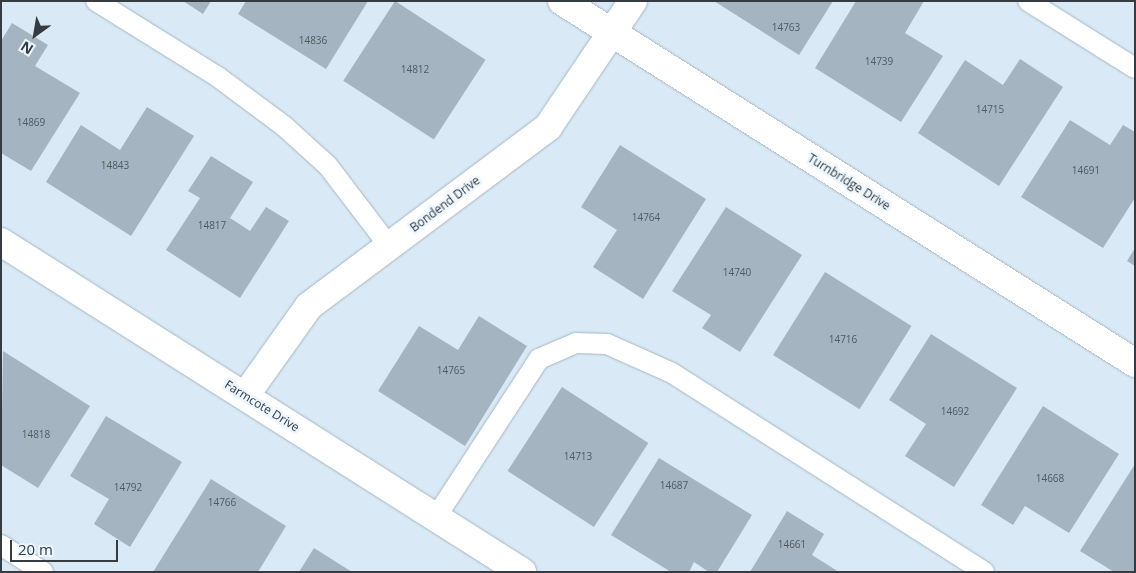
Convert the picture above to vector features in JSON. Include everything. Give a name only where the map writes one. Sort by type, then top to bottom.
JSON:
[{"type":"street","name":"Turnbridge Drive","points":[[562,1],[1135,363]]},
{"type":"street","name":"Bondend Drive","points":[[245,396],[309,306],[548,127],[633,1]]},
{"type":"street","name":"Farmcote Drive","points":[[1,242],[522,572]]},
{"type":"lane","points":[[96,1],[218,77],[284,126],[328,166],[389,246]]},
{"type":"lane","points":[[1028,1],[1135,68]]},
{"type":"lane","points":[[436,517],[539,360],[576,343],[608,344],[672,373],[984,572]]},
{"type":"lane","points":[[1,545],[44,572]]},
{"type":"building","points":[[183,1],[211,1],[203,14]]},
{"type":"building","points":[[246,1],[368,1],[326,69],[238,14]]},
{"type":"building","points":[[395,1],[486,60],[434,139],[343,81]]},
{"type":"building","points":[[714,1],[833,1],[799,55]]},
{"type":"building","points":[[856,1],[924,1],[905,33],[943,56],[901,122],[815,68]]},
{"type":"building","points":[[12,23],[48,45],[35,66],[80,93],[31,171],[1,153],[1,41]]},
{"type":"building","points":[[1020,59],[1063,87],[999,186],[918,133],[965,60],[1003,85]]},
{"type":"building","points":[[147,107],[194,136],[131,236],[46,182],[81,125],[120,150]]},
{"type":"building","points":[[1070,120],[1110,145],[1123,125],[1135,132],[1135,198],[1103,248],[1021,197]]},
{"type":"building","points":[[620,145],[706,199],[643,299],[593,267],[617,230],[581,207]]},
{"type":"building","points":[[211,156],[253,182],[230,218],[250,231],[266,207],[289,221],[240,298],[166,250],[200,198],[188,191]]},
{"type":"building","points":[[726,207],[802,255],[740,352],[702,328],[711,315],[672,291]]},
{"type":"building","points":[[1135,248],[1135,266],[1127,261]]},
{"type":"building","points":[[825,272],[912,326],[860,409],[773,355]]},
{"type":"building","points":[[479,316],[527,346],[465,446],[378,391],[419,326],[458,350]]},
{"type":"building","points":[[931,334],[1017,388],[954,487],[905,456],[926,424],[889,400]]},
{"type":"building","points":[[3,351],[90,406],[38,488],[1,465]]},
{"type":"building","points":[[562,387],[648,443],[594,527],[508,471]]},
{"type":"building","points":[[1043,406],[1119,454],[1069,533],[1025,506],[1013,525],[981,505]]},
{"type":"building","points":[[106,416],[182,462],[130,547],[94,524],[109,499],[70,476]]},
{"type":"building","points":[[659,458],[752,515],[717,572],[709,572],[694,562],[689,572],[671,572],[611,535]]},
{"type":"building","points":[[1135,464],[1135,572],[1114,572],[1080,551]]},
{"type":"building","points":[[211,479],[286,526],[258,572],[153,572]]},
{"type":"building","points":[[787,511],[824,534],[812,555],[839,572],[750,572]]},
{"type":"building","points":[[314,548],[352,572],[299,572]]}]
